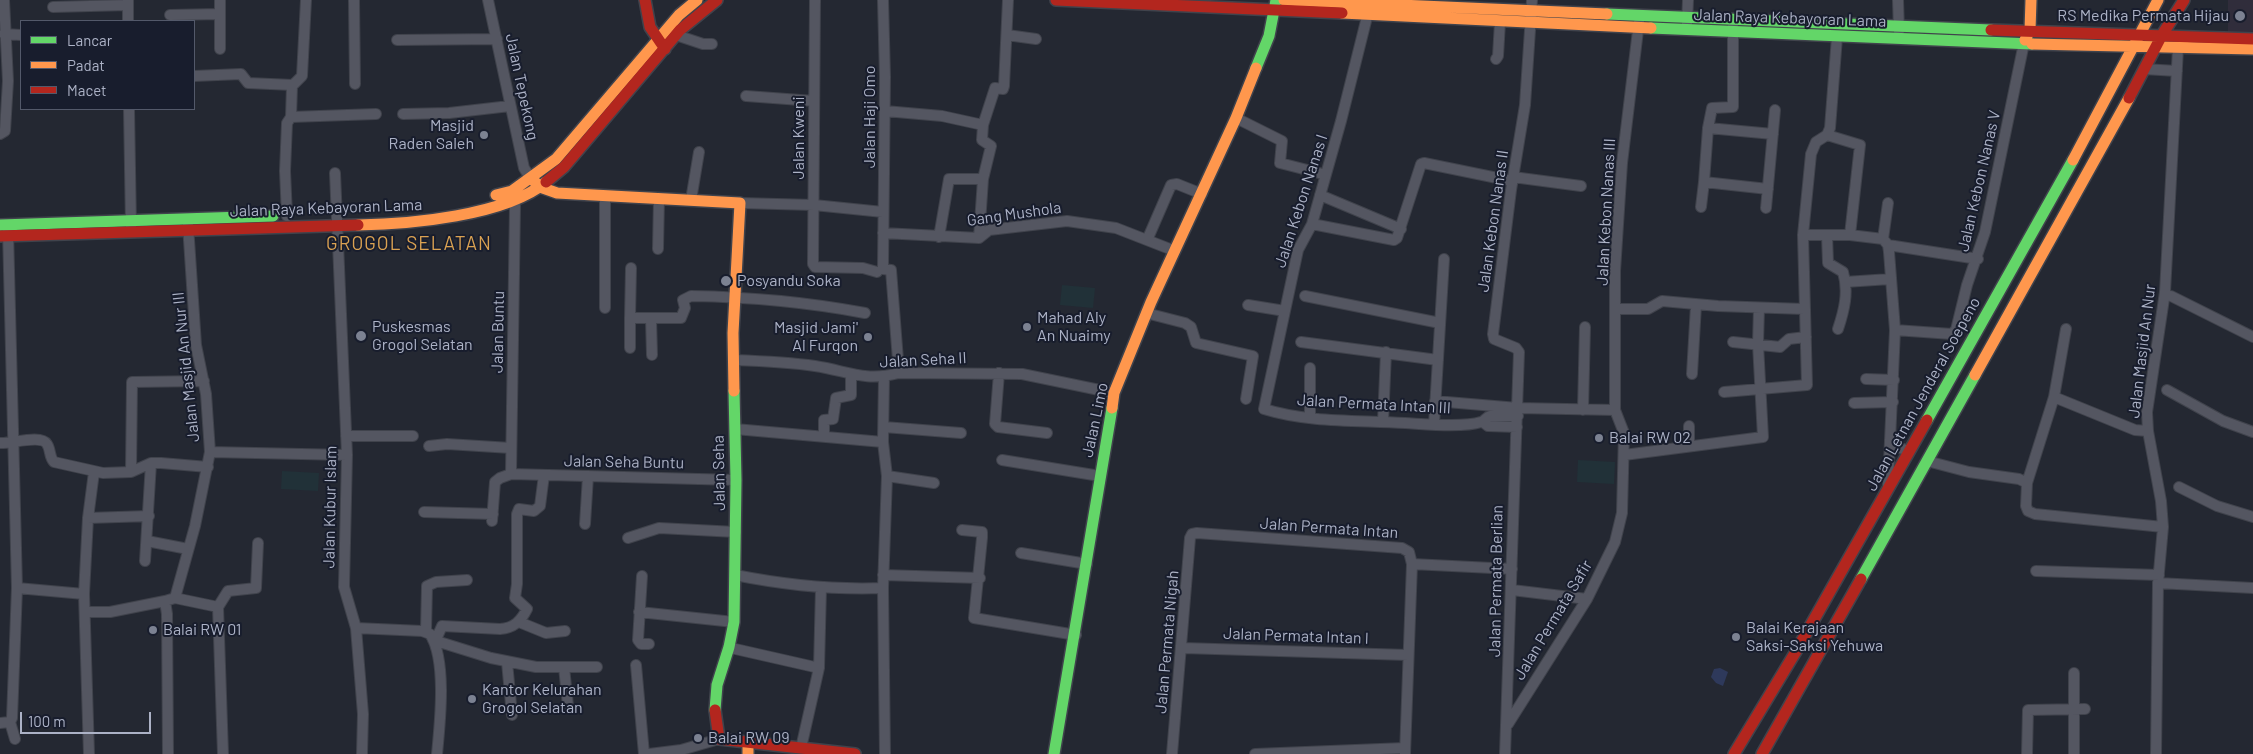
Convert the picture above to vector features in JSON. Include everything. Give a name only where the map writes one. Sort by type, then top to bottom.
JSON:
[{"type":"main road","points":[[645,0],[649,25],[661,45]]},
{"type":"main road","name":"Jalan Raya Kebayoran Lama","points":[[4,230],[377,220],[477,200],[513,195],[540,188],[564,166],[593,134],[661,45],[679,15],[697,0]]},
{"type":"main road","name":"Jalan Raya Kebayoran Lama","points":[[513,195],[556,159],[661,45],[676,35],[693,17],[717,0]]},
{"type":"main road","name":"Jalan Raya Kebayoran Lama","points":[[1056,0],[1276,6],[1369,3],[1532,5],[1556,12],[1639,16],[2253,38]]},
{"type":"main road","name":"Jalan Raya Kebayoran Lama","points":[[1284,0],[1368,16],[1837,37],[2084,46],[2253,49]]},
{"type":"main road","points":[[2024,43],[2030,30],[2031,0]]},
{"type":"main road","name":"Jalan Letnan Jenderal Soepeno","points":[[1734,754],[1795,653],[1998,295],[2158,0]]},
{"type":"main road","points":[[1762,754],[1928,461],[2162,35],[2184,0]]},
{"type":"main road","name":"Jalan Limo","points":[[1054,754],[1076,634],[1114,393],[1146,313],[1236,118],[1269,36],[1276,6]]},
{"type":"main road","points":[[1556,12],[1556,24]]},
{"type":"main road","points":[[2175,12],[2185,27],[2196,36]]},
{"type":"main road","points":[[1943,40],[1944,28]]},
{"type":"main road","points":[[1973,42],[1974,28]]},
{"type":"main road","points":[[1988,42],[1989,29]]},
{"type":"main road","points":[[2084,46],[2085,32]]},
{"type":"main road","points":[[2102,46],[2117,64],[2119,75]]},
{"type":"main road","points":[[531,179],[540,188],[557,193],[740,203]]},
{"type":"main road","name":"Jalan Seha","points":[[719,739],[717,685],[731,648],[734,622],[736,480],[734,297],[740,203]]},
{"type":"main road","name":"Jalan Raya Kebayoran Lama","points":[[267,222],[287,216],[336,221]]},
{"type":"main road","points":[[1998,295],[2010,297],[2013,306]]},
{"type":"main road","points":[[1886,534],[1887,558]]},
{"type":"main road","points":[[1822,647],[1837,645]]},
{"type":"main road","points":[[719,739],[748,741],[808,751],[855,754]]},
{"type":"main road","points":[[748,741],[748,754]]},
{"type":"street","points":[[0,134],[5,131],[8,81],[4,34],[4,0]]},
{"type":"street","points":[[220,0],[220,49]]},
{"type":"street","points":[[287,216],[285,142],[287,122],[291,117],[293,85],[302,76],[306,0]]},
{"type":"street","points":[[354,0],[355,84]]},
{"type":"street","name":"Jalan Tepekong","points":[[488,0],[524,168],[531,179]]},
{"type":"street","name":"Jalan Kweni","points":[[815,0],[814,265],[863,268],[877,272]]},
{"type":"street","name":"Jalan Haji Omo","points":[[883,0],[885,111],[883,269],[892,270],[899,373]]},
{"type":"street","points":[[979,238],[982,178],[991,148],[989,144],[982,140],[983,125],[995,88],[1004,87],[1008,0]]},
{"type":"street","points":[[1686,30],[1688,0]]},
{"type":"street","points":[[1898,0],[1898,26],[1902,39]]},
{"type":"street","points":[[54,7],[128,3],[128,20]]},
{"type":"street","name":"Jalan Kebon Nanas I","points":[[1264,409],[1298,250],[1312,224],[1341,121],[1368,16],[1369,3]]},
{"type":"street","name":"Jalan Kebon Nanas II","points":[[1518,412],[1518,350],[1492,336],[1525,105],[1532,5]]},
{"type":"street","points":[[170,14],[220,14]]},
{"type":"street","name":"Jalan Kebon Nanas III","points":[[1615,410],[1616,271],[1619,194],[1639,16]]},
{"type":"street","points":[[1701,207],[1708,128],[1714,106],[1734,107],[1733,20]]},
{"type":"street","points":[[1496,59],[1498,56],[1500,22]]},
{"type":"street","points":[[4,34],[20,35]]},
{"type":"street","points":[[676,35],[703,44],[712,44]]},
{"type":"street","points":[[1007,35],[1036,39]]},
{"type":"street","points":[[1827,135],[1830,128],[1837,37]]},
{"type":"street","points":[[397,40],[497,39]]},
{"type":"street","name":"Jalan Kebon Nanas V","points":[[1895,330],[1954,333],[1967,285],[1978,259],[1985,232],[2024,43]]},
{"type":"street","name":"Jalan Masjid An Nur","points":[[2156,754],[2158,579],[2163,527],[2161,501],[2148,431],[2147,412],[2166,292],[2178,48]]},
{"type":"street","points":[[2144,69],[2177,71]]},
{"type":"street","points":[[195,76],[240,74],[248,82],[293,85]]},
{"type":"street","points":[[746,96],[814,101]]},
{"type":"street","points":[[403,114],[449,113],[510,106]]},
{"type":"street","points":[[129,110],[131,227]]},
{"type":"street","points":[[1766,208],[1775,110]]},
{"type":"street","points":[[885,111],[942,116],[983,125]]},
{"type":"street","points":[[291,117],[376,114]]},
{"type":"street","points":[[1236,118],[1282,141],[1280,164],[1319,173]]},
{"type":"street","points":[[1708,128],[1773,134]]},
{"type":"street","points":[[1724,392],[1807,385],[1803,234],[1811,154],[1818,139],[1827,135],[1860,145],[1850,235]]},
{"type":"street","points":[[691,200],[699,152]]},
{"type":"street","points":[[1312,224],[1394,240],[1399,236],[1412,187],[1422,163],[1513,179],[1580,186]]},
{"type":"street","name":"Jalan Kubur Islam","points":[[334,173],[347,455],[344,587],[356,628],[363,712],[362,754]]},
{"type":"street","points":[[939,237],[949,179],[982,178]]},
{"type":"street","points":[[1704,182],[1768,189]]},
{"type":"street","points":[[1148,238],[1171,185],[1177,184],[1202,194]]},
{"type":"street","name":"Jalan Buntu","points":[[511,474],[513,195]]},
{"type":"street","points":[[1320,195],[1401,229]]},
{"type":"street","points":[[605,308],[606,196]]},
{"type":"street","points":[[658,249],[659,198]]},
{"type":"street","points":[[740,203],[814,206],[883,212]]},
{"type":"street","points":[[1888,203],[1885,242],[1895,330],[1888,488]]},
{"type":"street","name":"Gang Mushola","points":[[883,233],[979,238],[989,230],[1067,221],[1116,228],[1148,238],[1175,251]]},
{"type":"street","name":"Jalan Masjid An Nur III","points":[[176,598],[210,452],[204,381],[196,345],[188,225]]},
{"type":"street","points":[[4,230],[12,330],[12,444],[17,588],[12,718],[5,722],[15,739]]},
{"type":"street","points":[[1803,234],[1850,235],[1978,259]]},
{"type":"street","points":[[1828,235],[1828,263],[1843,272],[1845,282],[1845,301],[1838,330]]},
{"type":"street","points":[[1434,424],[1444,259]]},
{"type":"street","points":[[630,268],[630,348]]},
{"type":"street","points":[[1845,282],[1890,279]]},
{"type":"street","points":[[630,318],[681,318],[685,308],[684,300],[687,296],[734,297],[813,303],[866,313]]},
{"type":"street","points":[[1305,296],[1440,323]]},
{"type":"street","points":[[2171,296],[2253,337]]},
{"type":"street","points":[[1617,309],[1648,309],[1662,301],[1696,305],[1804,309]]},
{"type":"street","points":[[1248,305],[1284,311]]},
{"type":"street","points":[[1692,374],[1696,305]]},
{"type":"street","points":[[1624,454],[1764,437],[1758,344],[1759,308]]},
{"type":"street","points":[[1146,313],[1185,323],[1191,327],[1196,343],[1204,347],[1253,356],[1246,399]]},
{"type":"street","points":[[651,319],[652,355]]},
{"type":"street","points":[[1583,410],[1585,328]]},
{"type":"street","points":[[2066,329],[2054,397],[2038,442],[2027,483],[2026,506],[2031,513],[2163,527]]},
{"type":"street","points":[[1732,342],[1780,347],[1789,339],[1806,337]]},
{"type":"street","points":[[1301,342],[1438,360]]},
{"type":"street","points":[[1383,422],[1386,352]]},
{"type":"street","name":"Jalan Seha II","points":[[734,360],[826,368],[851,376],[884,377],[899,373],[1022,374],[1114,393]]},
{"type":"street","points":[[1310,368],[1310,418]]},
{"type":"street","points":[[998,373],[995,424],[998,427],[1047,433]]},
{"type":"street","points":[[824,435],[824,420],[833,419],[836,398],[851,395],[851,376]]},
{"type":"street","points":[[884,377],[883,442],[887,476],[883,575],[885,754]]},
{"type":"street","points":[[1866,379],[1894,380]]},
{"type":"street","points":[[131,472],[132,382],[204,381]]},
{"type":"street","points":[[2167,390],[2223,421],[2253,432]]},
{"type":"street","points":[[2054,397],[2135,430],[2148,431]]},
{"type":"street","points":[[1435,401],[1518,412],[1615,410]]},
{"type":"street","points":[[1854,403],[1893,402]]},
{"type":"street","name":"Jalan Permata Intan III","points":[[1264,409],[1281,414],[1310,418],[1434,424],[1483,422],[1490,416],[1518,412]]},
{"type":"street","name":"Jalan Permata Safir","points":[[1507,725],[1587,599],[1610,553],[1619,526],[1624,454],[1624,433],[1615,410]]},
{"type":"street","name":"Jalan Permata Berlian","points":[[1505,754],[1518,412]]},
{"type":"street","name":"Jalan Permata Intan III","points":[[1483,422],[1488,426],[1517,427]]},
{"type":"street","points":[[1689,426],[1689,446]]},
{"type":"street","points":[[884,427],[961,433]]},
{"type":"street","points":[[735,429],[824,435],[883,442]]},
{"type":"street","points":[[346,436],[413,436]]},
{"type":"street","points":[[0,443],[12,444],[35,439],[44,440],[48,445],[50,458],[54,462],[77,466],[94,472],[131,472],[151,463],[208,467]]},
{"type":"street","points":[[1890,440],[1894,446],[1909,451]]},
{"type":"street","points":[[428,446],[447,444],[511,448]]},
{"type":"street","points":[[210,452],[347,455]]},
{"type":"street","points":[[1002,460],[1100,476]]},
{"type":"street","points":[[1928,461],[1969,472],[2019,479],[2027,483]]},
{"type":"street","points":[[145,561],[151,463]]},
{"type":"street","points":[[88,754],[84,594],[88,518],[94,472]]},
{"type":"street","points":[[424,512],[493,517],[494,482],[511,474]]},
{"type":"street","name":"Jalan Seha Buntu","points":[[511,474],[736,480]]},
{"type":"street","points":[[433,640],[438,635],[442,626],[500,629],[508,628],[518,622],[526,610],[525,606],[515,598],[517,584],[517,514],[518,509],[534,511],[540,506],[544,475]]},
{"type":"street","points":[[586,524],[588,476]]},
{"type":"street","points":[[887,476],[934,483]]},
{"type":"street","points":[[2179,487],[2217,506],[2253,517]]},
{"type":"street","points":[[88,518],[149,516]]},
{"type":"street","points":[[628,538],[659,528],[736,532]]},
{"type":"street","points":[[962,530],[982,532],[980,578],[974,618],[1076,634]]},
{"type":"street","name":"Jalan Permata Intan","points":[[1192,534],[1402,548],[1411,554],[1412,564]]},
{"type":"street","name":"Jalan Permata Nigah","points":[[1172,754],[1192,534]]},
{"type":"street","points":[[147,541],[188,549]]},
{"type":"street","points":[[223,754],[218,607],[228,590],[256,588],[258,543]]},
{"type":"street","points":[[1022,553],[1087,564]]},
{"type":"street","points":[[1255,754],[1405,751],[1412,564],[1512,569]]},
{"type":"street","points":[[2036,570],[2253,588]]},
{"type":"street","points":[[735,575],[820,588],[883,588]]},
{"type":"street","points":[[883,575],[980,578]]},
{"type":"street","points":[[642,576],[638,640],[641,644],[649,644]]},
{"type":"street","points":[[437,754],[439,728],[438,662],[433,640],[426,631],[427,586],[436,582],[467,580]]},
{"type":"street","points":[[17,588],[84,594]]},
{"type":"street","points":[[808,751],[819,668],[820,588]]},
{"type":"street","points":[[1512,590],[1587,599]]},
{"type":"street","points":[[85,612],[110,612],[176,598],[218,607]]},
{"type":"street","points":[[165,601],[167,614],[168,754]]},
{"type":"street","points":[[639,612],[734,622]]},
{"type":"street","points":[[518,622],[546,633],[565,631]]},
{"type":"street","points":[[356,628],[426,631]]},
{"type":"street","points":[[433,640],[507,662],[536,667],[597,667]]},
{"type":"street","points":[[731,648],[819,668]]},
{"type":"street","name":"Jalan Permata Intan I","points":[[1183,648],[1408,655]]},
{"type":"street","points":[[507,662],[512,715]]},
{"type":"street","points":[[636,665],[644,754]]},
{"type":"street","points":[[564,667],[568,706]]},
{"type":"street","points":[[2074,673],[2074,754]]},
{"type":"street","points":[[2027,754],[2028,710],[2085,709]]},
{"type":"street","points":[[649,754],[681,750],[719,739]]},
{"type":"shaded area","name":"RS Medika Permata Hijau","points":[[2228,0],[2253,0],[2253,33],[2228,33]]},
{"type":"shaded area","points":[[1062,285],[1095,288],[1093,308],[1060,305]]},
{"type":"shaded area","points":[[1578,460],[1615,462],[1614,484],[1577,482]]},
{"type":"shaded area","points":[[282,471],[319,473],[318,491],[281,489]]},
{"type":"water","points":[[1720,668],[1728,672],[1723,686],[1716,683],[1711,677],[1714,669]]},
{"type":"traffic: fast","points":[[1256,68],[1269,36],[1276,0]]},
{"type":"traffic: fast","points":[[1607,14],[1991,30]]},
{"type":"traffic: fast","points":[[1651,28],[2032,44]]},
{"type":"traffic: fast","points":[[1927,420],[2073,160]]},
{"type":"traffic: fast","points":[[0,225],[273,216]]},
{"type":"traffic: fast","points":[[1861,579],[1975,375]]},
{"type":"traffic: fast","points":[[715,710],[717,685],[729,647],[734,622],[736,480],[734,391]]},
{"type":"traffic: fast","points":[[1054,754],[1112,408]]},
{"type":"traffic: slow","points":[[496,195],[512,191],[556,159],[679,15],[697,0]]},
{"type":"traffic: slow","points":[[1284,0],[1607,14]]},
{"type":"traffic: slow","points":[[2025,40],[2030,30],[2031,0]]},
{"type":"traffic: slow","points":[[2073,160],[2158,0]]},
{"type":"traffic: slow","points":[[1342,13],[1651,28]]},
{"type":"traffic: slow","points":[[2032,44],[2253,49]]},
{"type":"traffic: slow","points":[[1112,408],[1114,393],[1151,302],[1236,118],[1256,68]]},
{"type":"traffic: slow","points":[[1975,375],[2129,98]]},
{"type":"traffic: slow","points":[[534,181],[540,187],[557,193],[740,203],[733,333],[734,391]]},
{"type":"traffic: slow","points":[[358,225],[404,223],[456,216],[507,203],[528,194],[546,182]]},
{"type":"traffic: slow","points":[[748,741],[748,754]]},
{"type":"traffic: jam","points":[[645,0],[650,27],[665,49]]},
{"type":"traffic: jam","points":[[546,182],[564,167],[680,30],[717,0]]},
{"type":"traffic: jam","points":[[1056,0],[1342,13]]},
{"type":"traffic: jam","points":[[2129,98],[2162,35],[2184,0]]},
{"type":"traffic: jam","points":[[1991,30],[2253,39]]},
{"type":"traffic: jam","points":[[0,236],[358,225]]},
{"type":"traffic: jam","points":[[1734,754],[1795,653],[1927,420]]},
{"type":"traffic: jam","points":[[1762,754],[1861,579]]},
{"type":"traffic: jam","points":[[715,710],[719,739],[855,754]]},
{"type":"place","name":"RS Medika Permata Hijau","points":[[2240,16]]},
{"type":"place","name":"Masjid Raden Saleh","points":[[484,135]]},
{"type":"place","name":"Posyandu Soka","points":[[726,281]]},
{"type":"place","name":"Mahad Aly An Nuaimy","points":[[1027,327]]},
{"type":"place","name":"Puskesmas Grogol Selatan","points":[[361,336]]},
{"type":"place","name":"Masjid Jami' Al Furqon","points":[[868,337]]},
{"type":"place","name":"Balai RW 02","points":[[1599,438]]},
{"type":"place","name":"Balai RW 01","points":[[153,630]]},
{"type":"place","name":"Balai Kerajaan Saksi-Saksi Yehuwa","points":[[1736,637]]},
{"type":"place","name":"Kantor Kelurahan Grogol Selatan","points":[[472,699]]},
{"type":"place","name":"Balai RW 09","points":[[698,738]]},
{"type":"district","name":"GROGOL SELATAN","points":[[409,244]]}]
